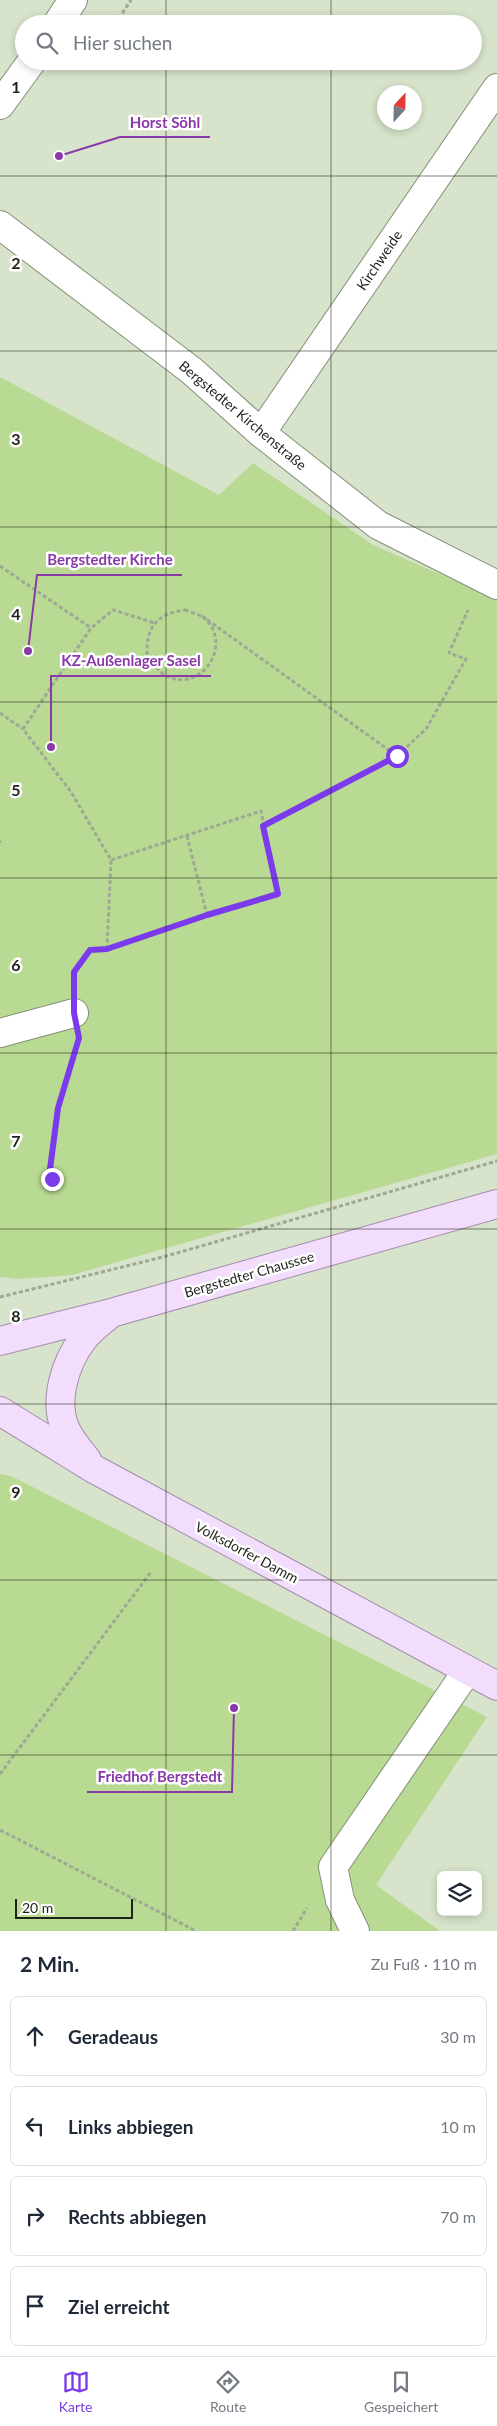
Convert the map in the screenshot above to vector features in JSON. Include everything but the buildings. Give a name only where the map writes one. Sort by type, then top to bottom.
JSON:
[{"type":"main road","name":"Bergstedter Chaussee","points":[[0,1341],[111,1313],[497,1204]]},
{"type":"main road","points":[[94,1469],[66,1431],[60,1409],[62,1387],[68,1365],[84,1338],[111,1313]]},
{"type":"main road","name":"Volksdorfer Damm","points":[[0,1411],[94,1469],[497,1686]]},
{"type":"street","points":[[63,15],[73,0]]},
{"type":"street","points":[[0,105],[25,70]]},
{"type":"street","name":"Kirchweide","points":[[261,433],[497,88]]},
{"type":"street","name":"Bergstedter Kirchenstraße","points":[[0,225],[192,371],[261,433],[378,525],[489,582]]},
{"type":"street","points":[[0,1033],[74,1013]]},
{"type":"street","points":[[355,1931],[340,1900],[333,1867],[467,1671]]},
{"type":"path","points":[[121,15],[131,0]]},
{"type":"path","points":[[0,566],[91,628]]},
{"type":"path","points":[[263,826],[397,756],[426,729],[466,659],[449,653],[489,582]]},
{"type":"path","points":[[23,730],[91,628],[113,610],[155,622]]},
{"type":"path","points":[[202,616],[213,628],[217,644],[209,668],[195,677],[182,680],[165,675],[147,656],[147,642],[155,622],[169,612],[185,610],[202,616],[397,756]]},
{"type":"path","points":[[0,714],[23,730],[71,792],[111,860],[107,949]]},
{"type":"path","points":[[52,1179],[50,1169],[58,1108],[79,1038],[74,1013],[74,972],[90,950],[107,949],[207,915],[278,894],[261,811],[111,860]]},
{"type":"path","points":[[187,836],[207,915]]},
{"type":"path","points":[[0,1297],[163,1257],[497,1160]]},
{"type":"path","points":[[0,1774],[151,1572]]},
{"type":"path","points":[[0,1830],[196,1931]]},
{"type":"green space","points":[[0,377],[219,495],[253,463],[373,545],[497,599],[497,1154],[72,1275],[18,1279],[0,1277]]},
{"type":"green space","points":[[0,1474],[11,1476],[487,1717],[376,1885],[440,1931],[0,1931]]},
{"type":"place","name":"Horst Söhl","points":[[59,156]]},
{"type":"place","name":"Bergstedter Kirche","points":[[28,651]]},
{"type":"place","name":"KZ-Außenlager Sasel","points":[[51,747]]},
{"type":"place","name":"Friedhof Bergstedt","points":[[234,1708]]},
{"type":"route","points":[[52,1179],[50,1169],[58,1108],[79,1038],[74,1013],[74,972],[90,950],[107,949],[207,915],[278,894],[263,826],[397,756]]}]
